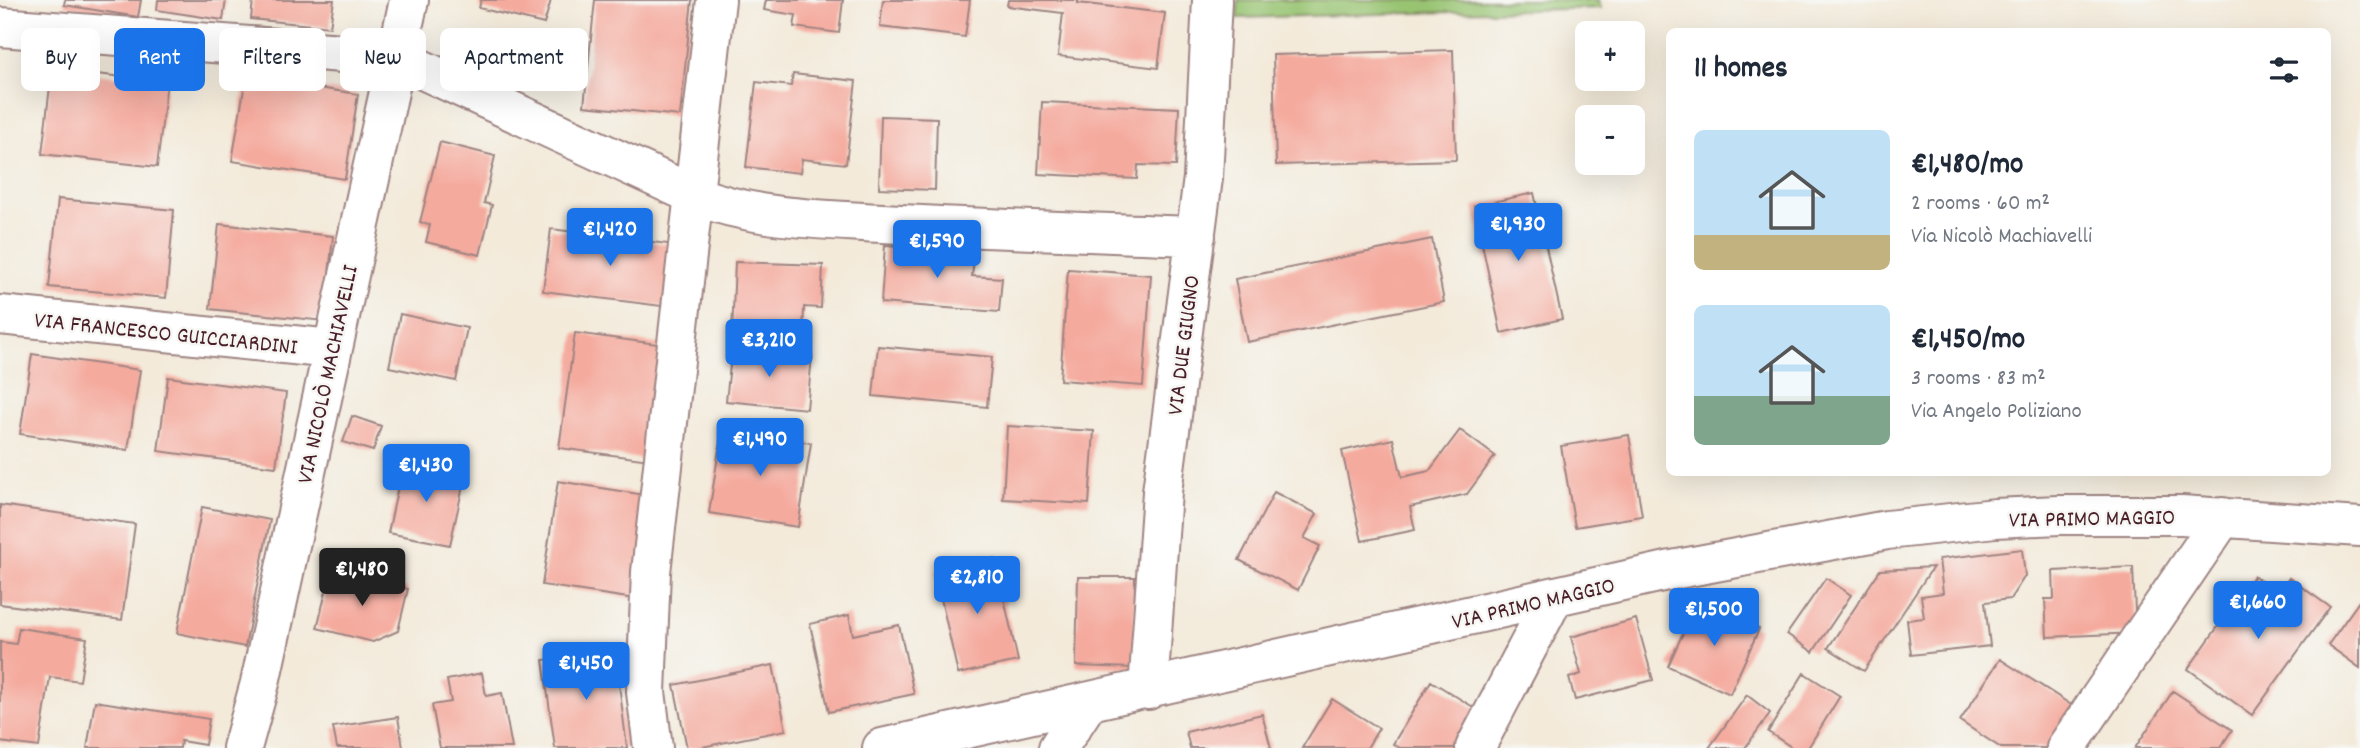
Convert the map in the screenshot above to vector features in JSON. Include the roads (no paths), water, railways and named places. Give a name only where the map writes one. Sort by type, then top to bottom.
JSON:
[{"type":"street","name":"VIA NICOLÒ MACHIAVELLI","points":[[402,28],[409,0]]},
{"type":"street","points":[[653,748],[646,692],[651,572],[716,0]]},
{"type":"street","name":"VIA DUE GIUGNO","points":[[1147,690],[1163,492],[1205,147],[1212,0]]},
{"type":"street","points":[[0,27],[340,53]]},
{"type":"street","points":[[426,71],[694,195],[741,211],[964,228],[1196,236]]},
{"type":"street","name":"VIA NICOLÒ MACHIAVELLI","points":[[242,748],[260,683],[388,91]]},
{"type":"street","name":"VIA FRANCESCO GUICCIARDINI","points":[[0,315],[332,349]]},
{"type":"street","name":"VIA PRIMO MAGGIO","points":[[883,748],[930,743],[1088,702],[1707,563],[1887,530],[2059,515],[2182,515],[2360,527]]},
{"type":"street","points":[[2066,748],[2223,517]]},
{"type":"street","points":[[1475,748],[1554,597]]},
{"type":"street","points":[[1058,748],[1088,702]]}]
